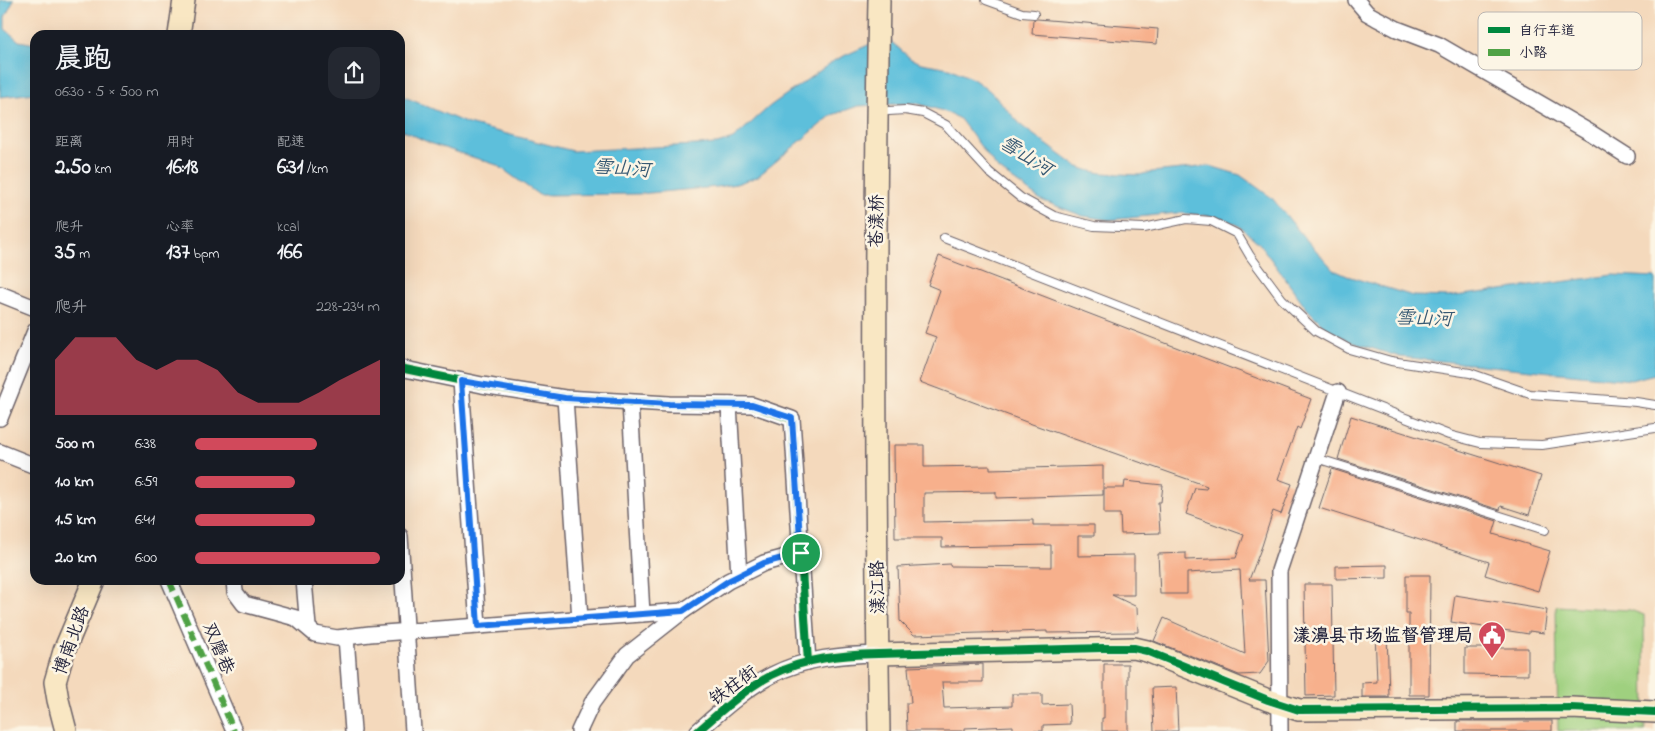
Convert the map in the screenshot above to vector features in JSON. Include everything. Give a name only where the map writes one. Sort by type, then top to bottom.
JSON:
[{"type":"main road","points":[[179,29],[184,0]]},
{"type":"main road","name":"苍漾桥","points":[[875,442],[876,161],[879,0]]},
{"type":"main road","name":"漾江路","points":[[875,442],[879,731]]},
{"type":"main road","name":"博南北路","points":[[66,731],[55,682],[64,651],[92,585]]},
{"type":"main road","points":[[878,654],[1134,648],[1147,651],[1299,710],[1571,708],[1655,712]]},
{"type":"street","points":[[1356,0],[1367,12],[1376,18],[1397,29],[1439,45],[1478,68]]},
{"type":"street","points":[[1482,70],[1627,156]]},
{"type":"street","points":[[0,294],[30,306]]},
{"type":"street","points":[[0,418],[30,343]]},
{"type":"street","points":[[405,369],[461,381],[565,398],[630,402],[752,405],[792,418],[808,662]]},
{"type":"street","points":[[461,381],[478,626]]},
{"type":"street","points":[[1280,731],[1279,571],[1338,392]]},
{"type":"street","points":[[565,398],[580,619]]},
{"type":"street","points":[[630,402],[642,614]]},
{"type":"street","points":[[729,405],[739,576]]},
{"type":"street","points":[[0,452],[30,464]]},
{"type":"street","points":[[579,731],[592,703],[627,655],[683,611],[739,576],[764,563],[801,553]]},
{"type":"street","name":"双磨巷","points":[[172,585],[234,731]]},
{"type":"street","points":[[234,585],[235,592],[244,604],[296,618],[315,634],[337,638],[406,631],[683,611]]},
{"type":"street","points":[[304,585],[308,627]]},
{"type":"street","points":[[403,585],[413,731]]},
{"type":"street","points":[[346,637],[353,731]]},
{"type":"street","name":"铁柱街","points":[[698,731],[744,693],[772,675],[808,662],[848,655],[878,654]]},
{"type":"lane","points":[[986,0],[1022,13],[1034,14]]},
{"type":"lane","points":[[889,111],[905,110],[923,113],[946,126],[989,172],[1021,198],[1054,216],[1094,226],[1144,228],[1186,220],[1211,221],[1237,234],[1250,256],[1282,299],[1316,331],[1349,349],[1391,361],[1470,373],[1530,394],[1655,405]]},
{"type":"lane","points":[[944,238],[1449,435],[1480,444],[1542,444],[1655,428]]},
{"type":"lane","points":[[1316,458],[1545,530]]},
{"type":"green space","points":[[1556,606],[1630,610],[1644,615],[1645,731],[1558,731]]},
{"type":"water","points":[[0,0],[14,0],[5,17],[5,29],[19,41],[30,43],[30,94],[0,97]]},
{"type":"water","name":"雪山河","points":[[886,37],[911,59],[921,63],[949,68],[973,79],[990,91],[1023,127],[1076,166],[1087,170],[1101,173],[1139,175],[1210,166],[1240,175],[1272,198],[1334,270],[1347,276],[1413,296],[1448,297],[1613,275],[1655,277],[1655,374],[1631,380],[1400,357],[1351,342],[1325,327],[1308,310],[1259,243],[1238,225],[1222,218],[1177,213],[1109,220],[1083,216],[1041,200],[997,168],[960,119],[943,111],[916,103],[858,106],[832,115],[757,177],[736,184],[638,194],[539,195],[497,165],[432,144],[405,131],[405,97],[468,124],[573,151],[717,144],[733,139],[770,106],[835,60]]},
{"type":"building","points":[[1033,20],[1158,29],[1157,44],[1032,34]]},
{"type":"building","points":[[939,256],[1311,399],[1300,429],[1297,427],[1278,479],[1292,484],[1281,514],[1273,511],[1249,580],[1265,580],[1269,661],[1260,674],[1239,675],[1154,641],[1164,618],[1245,654],[1240,570],[1187,573],[1187,594],[1160,594],[1158,554],[1186,553],[1186,560],[1236,558],[1244,535],[1186,514],[1195,488],[1206,489],[1207,486],[920,382],[936,337],[925,333],[940,290],[928,285]]},
{"type":"building","points":[[1351,416],[1541,476],[1529,515],[1501,506],[1500,510],[1338,459]]},
{"type":"building","points":[[894,445],[924,445],[924,467],[990,466],[990,469],[1103,466],[1103,495],[996,498],[996,492],[924,493],[924,522],[1033,520],[1033,525],[1094,525],[1094,536],[1078,536],[1078,556],[1134,555],[1134,595],[1112,595],[1137,607],[1138,632],[1047,633],[1047,631],[914,635],[900,621],[898,567],[950,564],[950,566],[1051,567],[1051,545],[942,547],[942,538],[895,538]]},
{"type":"building","points":[[1332,469],[1497,521],[1493,534],[1550,551],[1538,591],[1485,575],[1489,562],[1319,508]]},
{"type":"building","points":[[1125,481],[1163,485],[1161,502],[1158,502],[1160,533],[1121,534],[1120,514],[1104,514],[1104,488],[1124,488]]},
{"type":"building","points":[[1387,565],[1387,578],[1336,579],[1336,566]]},
{"type":"building","points":[[1406,575],[1430,575],[1429,695],[1409,695],[1409,613],[1406,613]]},
{"type":"building","points":[[1304,584],[1332,584],[1334,695],[1306,696]]},
{"type":"building","points":[[1455,595],[1547,610],[1544,633],[1529,631],[1529,634],[1451,622]]},
{"type":"building","points":[[1375,632],[1387,632],[1389,697],[1362,697],[1362,683],[1377,682]]},
{"type":"building","points":[[1465,648],[1528,648],[1528,675],[1465,674]]},
{"type":"building","points":[[983,664],[983,682],[942,682],[944,708],[1012,706],[1012,694],[1042,694],[1042,705],[1069,704],[1070,724],[1043,725],[1043,731],[1013,731],[1013,726],[965,728],[965,731],[907,731],[906,703],[911,703],[908,667]]},
{"type":"building","points":[[1104,664],[1128,664],[1128,731],[1102,731],[1102,718],[1104,718]]},
{"type":"building","points":[[1176,687],[1178,731],[1154,731],[1152,688]]},
{"type":"building","points":[[1457,721],[1552,721],[1552,731],[1457,731]]},
{"type":"marked path","points":[[171,585],[234,731]]},
{"type":"cycle path","points":[[405,369],[482,385],[565,398],[669,404],[752,405],[792,419],[808,662]]},
{"type":"cycle path","points":[[698,731],[752,687],[772,675],[797,665],[824,658],[864,654],[1103,648],[1134,648],[1147,651],[1268,700],[1299,710],[1571,708],[1655,712]]},
{"type":"place","name":"漾濞县市场监督管理局","points":[[1492,659]]},
{"type":"route","points":[[461,381],[565,398],[669,404],[752,405],[792,418],[801,553],[764,563],[728,581],[683,611],[478,626],[461,381]]}]
